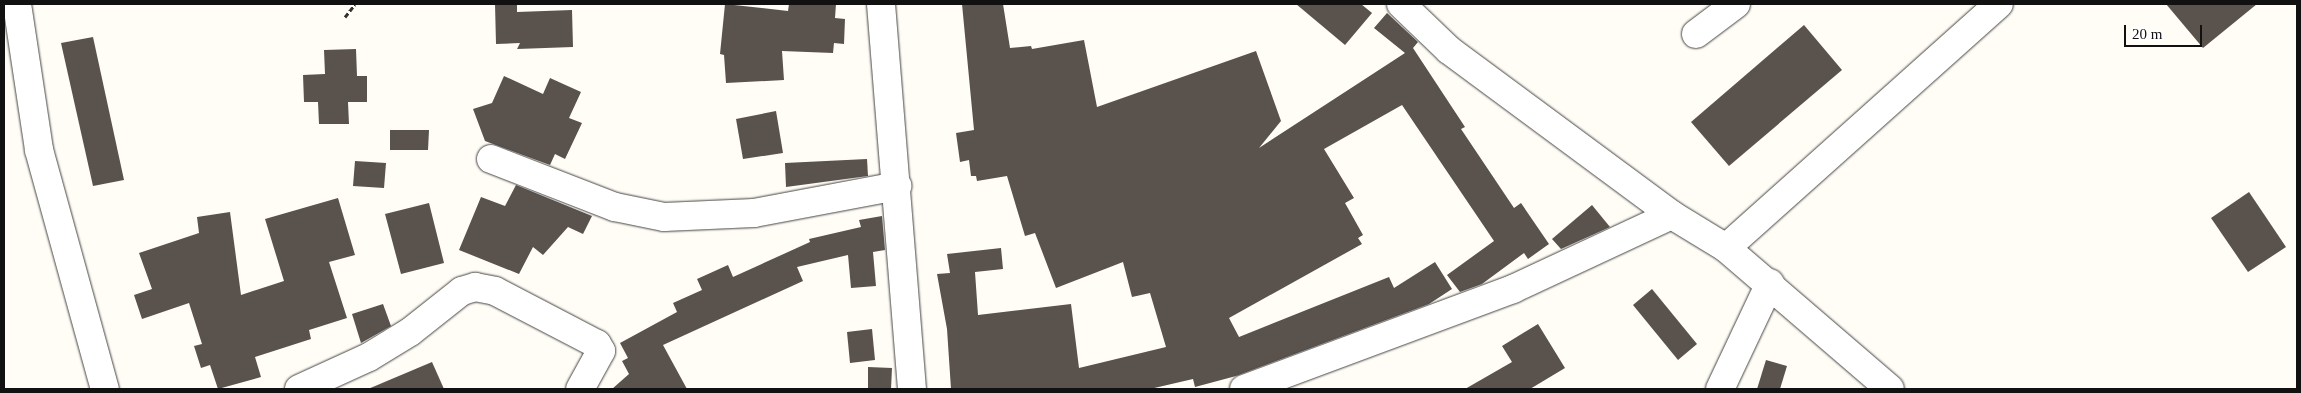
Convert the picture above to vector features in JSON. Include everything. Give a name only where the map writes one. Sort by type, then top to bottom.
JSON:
[{"type":"street","points":[[17,4],[39,150],[105,389]]},
{"type":"street","points":[[880,4],[912,389]]},
{"type":"street","points":[[1401,4],[1449,50],[1672,215],[1726,248],[1770,283],[1890,389]]},
{"type":"street","points":[[1696,34],[1736,4]]},
{"type":"street","points":[[1726,248],[1999,4]]},
{"type":"street","points":[[491,159],[615,207],[664,217],[754,213],[896,186]]},
{"type":"street","points":[[1244,389],[1495,297],[1672,215]]},
{"type":"street","points":[[1720,389],[1770,283]]},
{"type":"street","points":[[299,389],[369,357],[410,332],[462,291],[475,287],[495,291],[597,344],[601,351],[580,389]]},
{"type":"path","points":[[345,17],[355,4]]},
{"type":"building","points":[[495,4],[517,4],[517,12],[572,10],[573,47],[517,49],[520,43],[496,44]]},
{"type":"building","points":[[725,4],[788,11],[789,4],[836,4],[835,18],[845,19],[844,44],[834,43],[833,53],[782,51],[784,80],[726,83],[724,55],[720,54]]},
{"type":"building","points":[[962,4],[1003,4],[1010,48],[1031,46],[1032,49],[1084,40],[1097,107],[1256,51],[1281,121],[1259,148],[1405,53],[1374,28],[1387,13],[1418,42],[1413,48],[1465,127],[1461,129],[1514,208],[1521,203],[1549,244],[1528,259],[1524,253],[1482,284],[1460,292],[1447,275],[1494,241],[1402,105],[1324,149],[1354,198],[1345,203],[1363,235],[1358,238],[1362,244],[1229,318],[1239,337],[1389,277],[1394,288],[1435,262],[1452,289],[1429,304],[1236,376],[1195,387],[1193,379],[1150,389],[951,389],[947,329],[937,274],[950,273],[947,254],[1001,248],[1003,269],[975,272],[978,315],[1071,304],[1079,368],[1166,347],[1150,293],[1132,297],[1123,262],[1056,288],[1035,233],[1025,236],[1007,176],[977,181],[976,176],[971,176],[969,160],[960,162],[956,133],[974,130]]},
{"type":"building","points":[[1296,4],[1361,4],[1372,13],[1345,45]]},
{"type":"building","points":[[2166,4],[2257,4],[2203,48]]},
{"type":"building","points":[[1804,25],[1842,70],[1729,166],[1691,122]]},
{"type":"building","points":[[93,37],[124,180],[93,186],[61,43]]},
{"type":"building","points":[[356,49],[357,76],[367,76],[367,102],[348,102],[349,124],[319,124],[318,102],[304,102],[303,75],[325,74],[324,50]]},
{"type":"building","points":[[504,76],[543,94],[550,78],[581,92],[569,118],[582,123],[565,159],[555,154],[550,165],[485,141],[473,109],[492,103]]},
{"type":"building","points":[[776,111],[783,153],[743,159],[736,119]]},
{"type":"building","points":[[390,130],[429,130],[428,150],[390,150]]},
{"type":"building","points":[[867,159],[868,176],[786,187],[785,163]]},
{"type":"building","points":[[355,161],[386,163],[384,188],[353,186]]},
{"type":"building","points":[[516,185],[592,216],[583,234],[568,227],[543,255],[533,247],[519,274],[459,250],[481,197],[505,206]]},
{"type":"building","points":[[2249,192],[2286,247],[2248,272],[2211,218]]},
{"type":"building","points":[[338,198],[355,255],[329,262],[347,318],[309,330],[311,339],[255,357],[261,377],[218,389],[210,365],[201,368],[194,346],[202,344],[189,303],[142,319],[134,295],[152,289],[139,253],[199,233],[197,217],[230,212],[241,295],[284,281],[265,219]]},
{"type":"building","points":[[429,203],[444,263],[401,274],[385,214]]},
{"type":"building","points":[[1592,205],[1610,227],[1561,249],[1552,239]]},
{"type":"building","points":[[882,216],[885,250],[873,252],[876,286],[851,288],[848,255],[797,267],[803,281],[663,345],[687,389],[612,389],[629,374],[622,361],[628,358],[620,343],[677,312],[673,303],[702,290],[697,279],[728,265],[733,277],[810,242],[809,239],[861,227],[859,220]]},
{"type":"building","points":[[1652,289],[1697,344],[1678,360],[1633,305]]},
{"type":"building","points":[[383,304],[391,326],[361,343],[352,314]]},
{"type":"building","points":[[1538,324],[1565,368],[1530,389],[1465,389],[1512,362],[1502,346]]},
{"type":"building","points":[[872,329],[875,360],[850,363],[847,332]]},
{"type":"building","points":[[1766,360],[1787,366],[1780,389],[1757,389]]},
{"type":"building","points":[[432,362],[444,389],[368,389]]},
{"type":"building","points":[[868,367],[892,368],[891,389],[868,389]]}]
